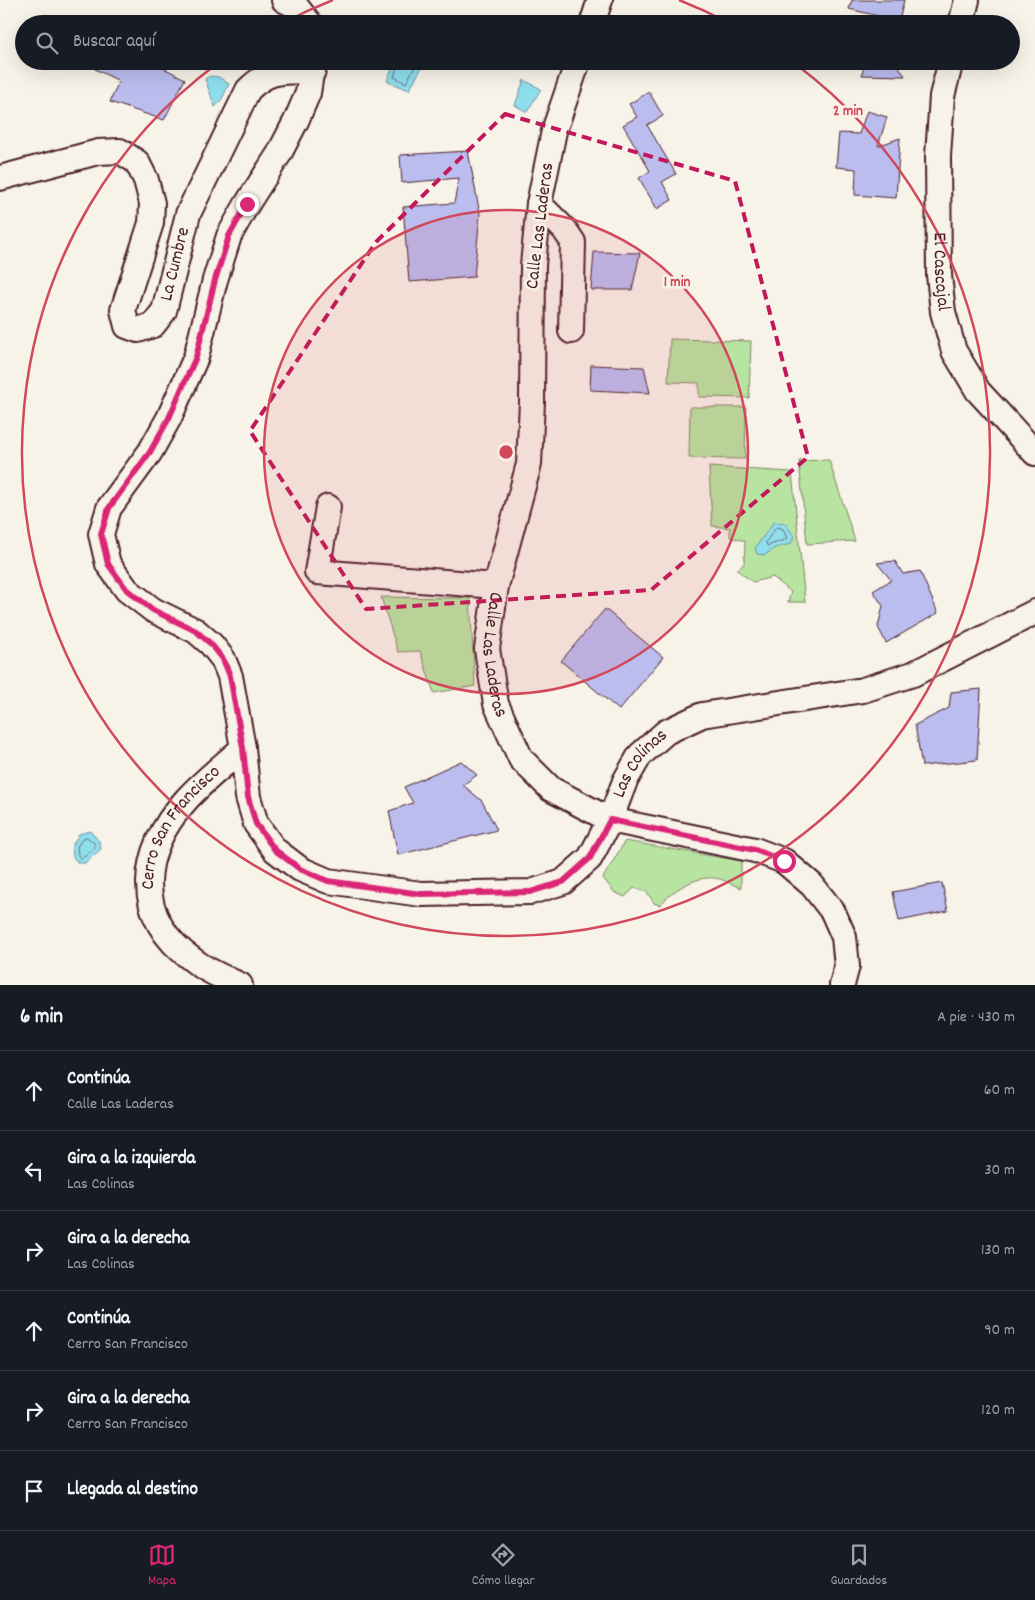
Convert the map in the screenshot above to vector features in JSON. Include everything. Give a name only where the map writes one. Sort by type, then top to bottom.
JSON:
[{"type":"street","points":[[284,0],[296,6],[303,15]]},
{"type":"street","points":[[595,15],[600,0]]},
{"type":"street","points":[[963,15],[967,0]]},
{"type":"street","name":"La Cumbre","points":[[0,178],[98,152],[120,151],[137,162],[146,180],[152,203],[152,223],[123,310],[127,326],[138,330],[153,325],[164,311],[188,214],[248,90],[261,77],[288,70]]},
{"type":"street","name":"Cerro San Francisco","points":[[240,985],[192,960],[166,936],[152,910],[147,885],[152,852],[165,828],[186,800],[243,748],[230,676],[223,659],[211,644],[196,631],[153,610],[127,590],[108,564],[101,534],[109,508],[150,452],[169,418],[196,357],[215,280],[229,236],[247,204],[280,154],[308,93],[312,70]]},
{"type":"street","name":"Calle Las Laderas","points":[[575,70],[554,131],[539,204],[533,265],[529,464],[496,586],[487,648],[496,704],[521,759],[552,789],[610,820],[755,850],[784,861],[812,885],[833,912],[844,937],[847,966],[842,985]]},
{"type":"street","name":"El Cascajal","points":[[949,70],[942,96],[938,156],[938,275],[943,312],[954,351],[978,391],[1035,453]]},
{"type":"street","points":[[539,204],[564,229],[573,242],[571,331]]},
{"type":"street","points":[[328,507],[316,572],[496,586]]},
{"type":"street","name":"Las Colinas","points":[[243,748],[248,797],[256,824],[275,850],[300,869],[328,881],[421,894],[530,892],[563,882],[590,858],[610,820],[625,781],[640,755],[666,732],[702,715],[871,688],[914,674],[1035,612]]},
{"type":"highlighted area","points":[[505,114],[735,181],[808,457],[651,590],[366,609],[250,431],[376,242]]},
{"type":"green space","points":[[670,339],[751,341],[749,398],[699,397],[699,383],[668,382]]},
{"type":"green space","points":[[690,407],[746,407],[745,459],[689,458]]},
{"type":"green space","points":[[829,460],[855,541],[807,544],[799,461]]},
{"type":"green space","points":[[709,467],[792,472],[805,602],[788,602],[791,592],[773,577],[753,582],[737,570],[744,564],[745,541],[730,537],[730,528],[712,526]]},
{"type":"green space","points":[[381,597],[470,598],[475,686],[434,693],[420,651],[398,652]]},
{"type":"green space","points":[[625,841],[741,861],[741,888],[715,878],[707,878],[684,885],[660,905],[654,903],[647,892],[634,888],[625,897],[614,892],[603,878]]},
{"type":"water","points":[[391,70],[421,70],[409,90],[387,81]]},
{"type":"water","points":[[210,76],[219,77],[229,84],[222,99],[215,107],[205,79]]},
{"type":"water","points":[[524,80],[541,89],[527,112],[515,105]]},
{"type":"water","points":[[774,522],[785,523],[794,536],[791,544],[775,548],[765,555],[757,554],[755,548]]},
{"type":"water","points":[[90,831],[99,841],[101,849],[85,863],[78,863],[73,857],[72,846],[79,834]]},
{"type":"building","points":[[852,0],[904,0],[900,15],[874,15],[849,9]]},
{"type":"building","points":[[97,70],[168,70],[185,79],[164,120],[110,102],[119,81]]},
{"type":"building","points":[[863,70],[901,70],[905,76],[862,75]]},
{"type":"building","points":[[649,92],[663,116],[647,125],[676,174],[662,182],[672,200],[657,209],[639,178],[650,171],[623,125],[637,117],[629,104]]},
{"type":"building","points":[[867,111],[887,117],[878,146],[900,138],[896,198],[855,195],[856,169],[836,167],[839,133],[859,134]]},
{"type":"building","points":[[468,151],[480,214],[474,277],[409,282],[403,207],[454,203],[459,178],[402,183],[400,155]]},
{"type":"building","points":[[594,252],[640,253],[632,290],[591,290]]},
{"type":"building","points":[[591,365],[644,367],[650,393],[590,390]]},
{"type":"building","points":[[895,561],[903,574],[920,571],[938,613],[886,643],[878,627],[883,606],[873,591],[891,580],[877,563]]},
{"type":"building","points":[[605,609],[663,657],[619,710],[561,661]]},
{"type":"building","points":[[981,689],[977,760],[922,766],[915,725],[949,708],[951,692]]},
{"type":"building","points":[[461,761],[477,775],[463,785],[482,801],[497,830],[398,855],[389,811],[413,803],[404,787]]},
{"type":"building","points":[[942,883],[948,911],[899,921],[893,892]]},
{"type":"route","points":[[247,204],[229,236],[215,280],[196,357],[169,418],[150,452],[109,508],[101,534],[108,564],[127,590],[153,610],[196,631],[211,644],[223,659],[230,676],[243,748],[248,797],[256,824],[275,850],[300,869],[328,881],[421,894],[530,892],[563,882],[590,858],[610,820],[755,850],[784,861]]}]
